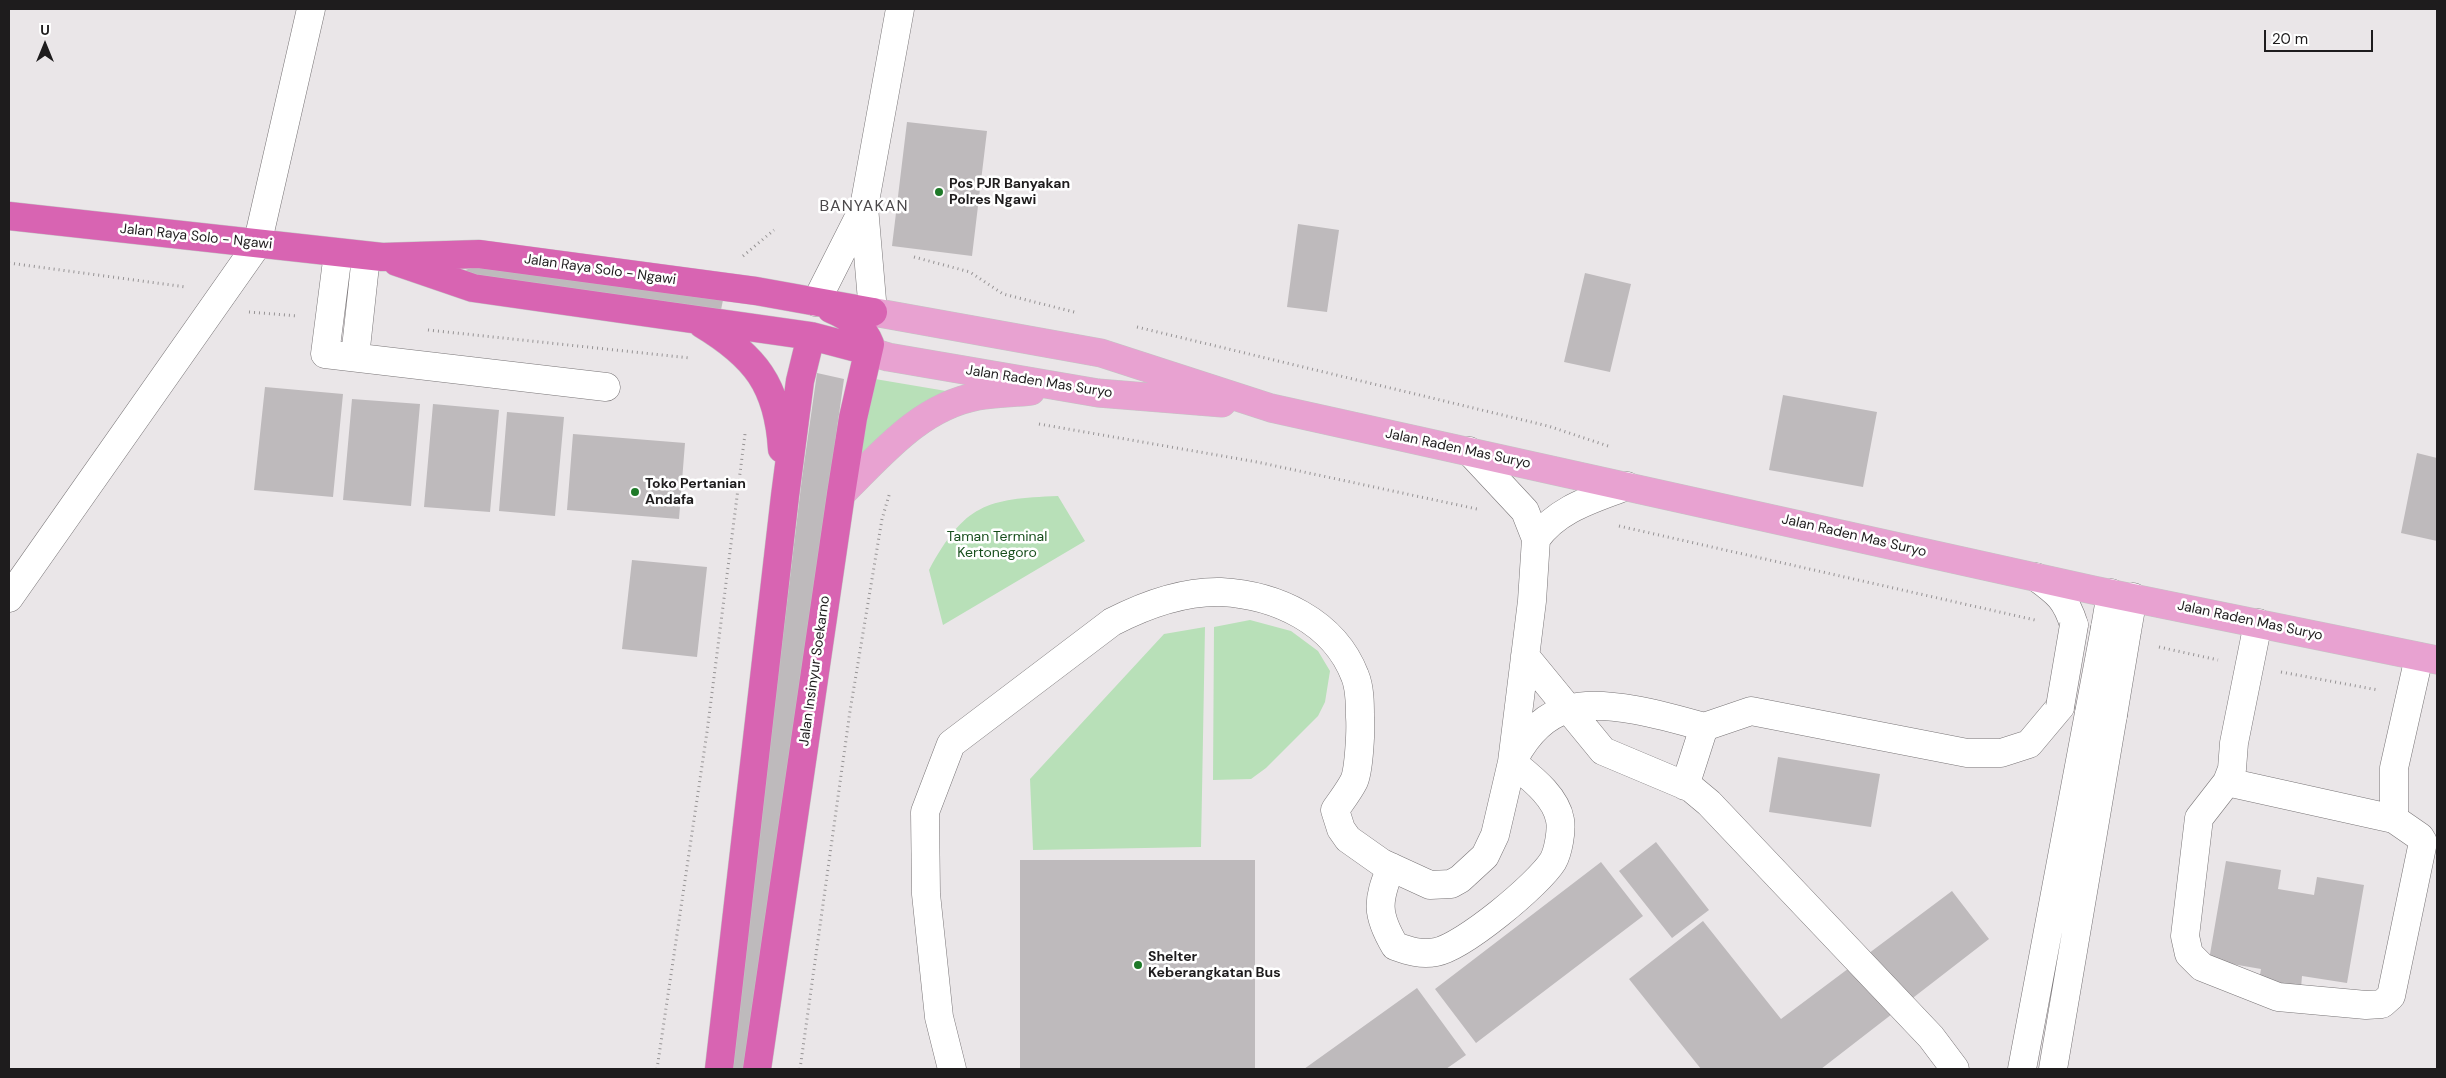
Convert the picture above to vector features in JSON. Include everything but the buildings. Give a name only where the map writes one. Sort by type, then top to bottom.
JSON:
[{"type":"highway","name":"Jalan Raya Solo - Ngawi","points":[[9,216],[257,245],[374,256],[479,254],[756,290],[861,312]]},
{"type":"highway","name":"Jalan Raya Solo - Ngawi","points":[[374,256],[473,288],[811,336]]},
{"type":"highway","points":[[861,312],[870,344],[868,352]]},
{"type":"highway","points":[[694,320],[730,342],[754,364],[768,385],[781,433],[785,496]]},
{"type":"highway","points":[[719,1069],[785,496],[800,381],[811,336]]},
{"type":"highway","name":"Jalan Raden Mas Suryo","points":[[811,336],[868,352]]},
{"type":"highway","name":"Jalan Insinyur Soekarno","points":[[757,1069],[841,494],[853,418],[868,352]]},
{"type":"main road","points":[[811,336],[823,322],[861,312]]},
{"type":"main road","name":"Jalan Raden Mas Suryo","points":[[861,312],[1101,353],[1271,408],[2036,577],[2428,659]]},
{"type":"main road","name":"Jalan Raden Mas Suryo","points":[[868,352],[1098,393],[1271,408]]},
{"type":"main road","points":[[841,494],[898,438],[924,417],[948,405],[977,396],[1033,391],[1098,393]]},
{"type":"street","points":[[9,598],[257,245],[311,9]]},
{"type":"street","points":[[861,312],[864,207],[900,9]]},
{"type":"street","points":[[816,302],[864,207]]},
{"type":"street","points":[[338,252],[325,354],[606,387]]},
{"type":"street","points":[[355,358],[374,256]]},
{"type":"street","points":[[952,1069],[938,1008],[926,894],[925,812],[951,744],[1112,622],[1155,602],[1220,592],[1272,601],[1297,612],[1320,627],[1342,650],[1356,677],[1360,701],[1360,727],[1354,780],[1335,810],[1341,829],[1348,839],[1386,865],[1430,885],[1451,884],[1474,868],[1485,856],[1495,835],[1512,762],[1532,601],[1533,529],[1515,499],[1469,451]]},
{"type":"street","points":[[1533,529],[1546,525],[1589,500],[1627,486]]},
{"type":"street","points":[[1512,762],[1522,743],[1534,728],[1550,716],[1569,708],[1600,706],[1654,712],[1704,727],[1751,711],[1968,753],[2001,753],[2029,744],[2060,707],[2074,625],[2068,604],[2057,592],[2036,577]]},
{"type":"street","points":[[2052,1069],[2101,714],[2122,595],[2088,607],[2074,625]]},
{"type":"street","points":[[2227,782],[2394,819],[2420,837],[2423,842],[2392,996],[2382,1004],[2366,1005],[2278,997],[2202,967],[2188,954],[2185,936],[2199,818],[2227,782],[2232,769],[2234,743],[2258,623]]},
{"type":"street","points":[[1526,656],[1603,751],[1691,788],[1715,810],[1931,1037],[1955,1069]]},
{"type":"street","points":[[2394,819],[2394,768],[2411,696],[2428,659]]},
{"type":"street","points":[[2022,1069],[2101,714]]},
{"type":"street","points":[[1685,786],[1704,727]]},
{"type":"street","points":[[1386,865],[1380,892],[1380,910],[1384,929],[1395,946],[1414,953],[1437,952],[1462,940],[1526,890],[1553,861],[1559,841],[1560,820],[1551,800],[1534,781],[1512,762]]},
{"type":"path","points":[[737,261],[774,230]]},
{"type":"path","points":[[914,257],[970,272],[1003,294],[1079,313]]},
{"type":"path","points":[[9,263],[186,286],[212,309]]},
{"type":"path","points":[[1136,327],[1548,426],[1617,449]]},
{"type":"path","points":[[1034,423],[1053,424],[1257,462],[1359,485],[1533,529]]},
{"type":"path","points":[[657,1069],[707,732],[746,432]]},
{"type":"path","points":[[800,1069],[852,701],[882,519],[892,487]]},
{"type":"path","points":[[1613,524],[2041,621]]},
{"type":"path","points":[[2154,646],[2411,696]]},
{"type":"green space","points":[[875,379],[952,392],[858,457]]},
{"type":"green space","name":"Taman Terminal Kertonegoro","points":[[1058,496],[1085,541],[943,625],[929,570],[954,531],[967,518],[980,509],[995,503],[1033,497]]},
{"type":"green space","points":[[1250,620],[1291,631],[1318,651],[1330,671],[1325,702],[1318,716],[1266,768],[1251,779],[1213,780],[1214,627]]},
{"type":"green space","points":[[1205,627],[1201,847],[1033,850],[1030,779],[1164,634]]},
{"type":"place","name":"Pos PJR Banyakan Polres Ngawi","points":[[939,192]]},
{"type":"place","name":"Toko Pertanian Andafa","points":[[635,492]]},
{"type":"place","name":"Shelter Keberangkatan Bus","points":[[1138,965]]},
{"type":"district","name":"BANYAKAN","points":[[864,207]]}]
